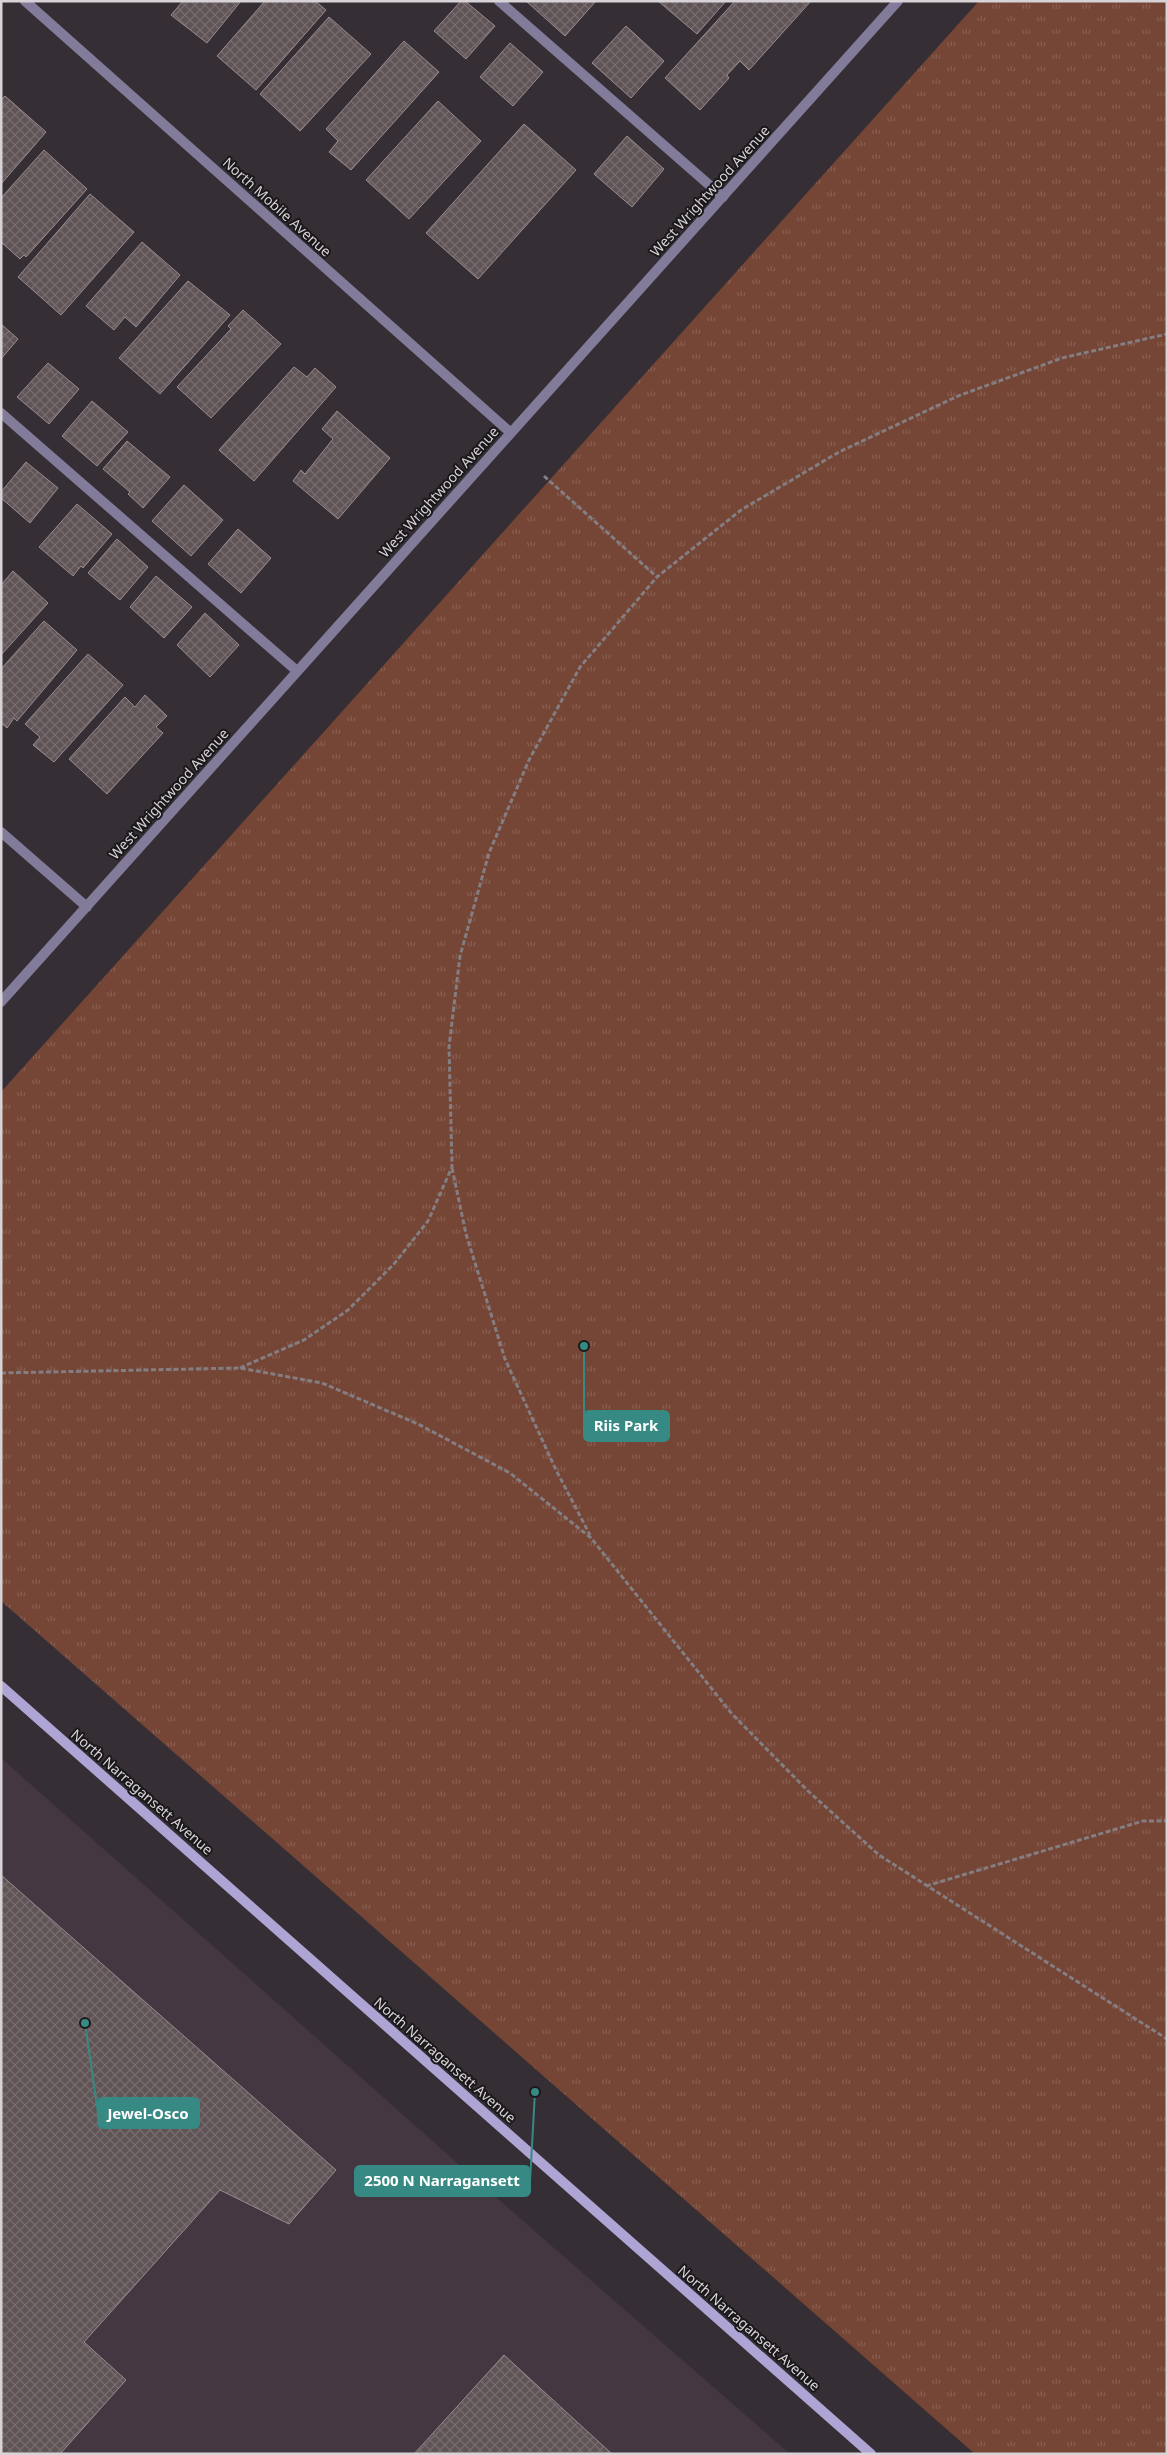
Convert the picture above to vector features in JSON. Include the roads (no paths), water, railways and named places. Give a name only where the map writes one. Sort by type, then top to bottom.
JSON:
[{"type":"street","name":"North Mobile Avenue","points":[[25,1],[511,433]]},
{"type":"street","points":[[499,1],[723,196]]},
{"type":"street","name":"West Wrightwood Avenue","points":[[1,1002],[898,1]]},
{"type":"street","points":[[1,412],[297,671]]},
{"type":"street","points":[[1,832],[86,907]]},
{"type":"street","name":"North Narragansett Avenue","points":[[1,1686],[871,2454]]},
{"type":"place","name":"Riis Park","points":[[584,1346]]},
{"type":"place","name":"Jewel-Osco","points":[[85,2023]]},
{"type":"place","name":"2500 N Narragansett","points":[[535,2092]]}]
